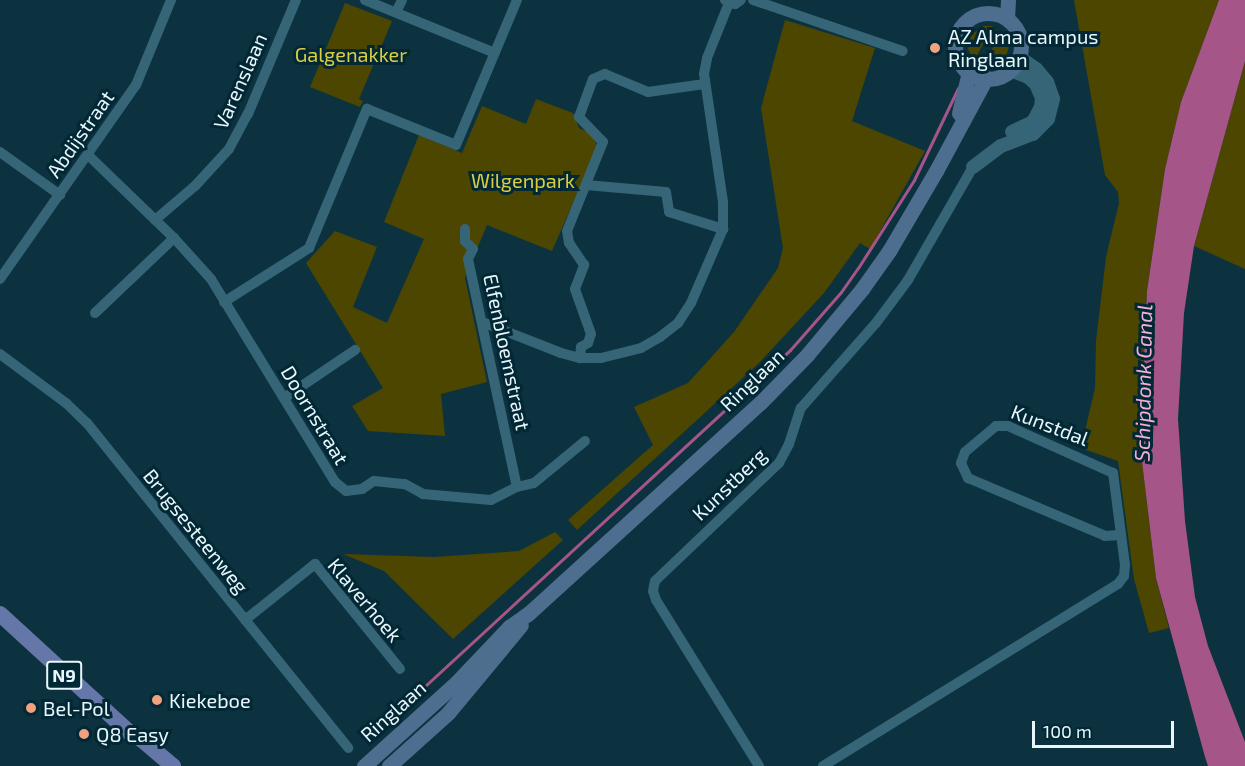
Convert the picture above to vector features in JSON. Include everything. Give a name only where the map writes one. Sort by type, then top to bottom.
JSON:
[{"type":"main road","points":[[1007,19],[1008,0]]},
{"type":"main road","points":[[993,7],[1007,19],[1020,37],[1015,63],[999,76],[986,78],[969,72],[956,52],[958,34],[970,18],[993,7]]},
{"type":"main road","name":"Ringlaan","points":[[364,766],[456,683],[509,627],[529,613],[760,403],[814,348],[862,289],[889,251],[936,171],[953,136],[969,72]]},
{"type":"main road","name":"Ringlaan","points":[[953,136],[958,132],[986,78]]},
{"type":"main road","name":"Ringlaan","points":[[389,766],[448,713],[513,636],[529,613]]},
{"type":"main road","name":"N9","points":[[0,614],[33,647],[131,734],[141,739],[172,766]]},
{"type":"main road","name":"N9","points":[[131,734],[135,744],[155,766]]},
{"type":"street","name":"Abdijstraat","points":[[0,279],[136,85],[171,0]]},
{"type":"street","name":"Varenslaan","points":[[155,220],[195,186],[228,149],[248,114],[296,0]]},
{"type":"street","points":[[365,0],[495,53]]},
{"type":"street","points":[[396,12],[402,0]]},
{"type":"street","points":[[224,302],[309,248],[367,109],[456,144],[517,0]]},
{"type":"street","points":[[482,322],[561,353],[580,358],[601,358],[641,348],[660,338],[678,323],[691,303],[723,229],[723,202],[704,84],[707,58],[727,2],[735,4],[741,0]]},
{"type":"street","points":[[753,0],[903,51]]},
{"type":"street","points":[[973,167],[973,160],[986,145],[1033,122],[1041,107],[1041,98],[1036,84],[1015,63]]},
{"type":"street","points":[[580,358],[581,347],[588,343],[591,334],[575,289],[584,265],[569,243],[567,231],[603,142],[599,135],[583,124],[579,117],[593,79],[605,74],[648,92],[704,84]]},
{"type":"street","points":[[0,152],[60,195]]},
{"type":"street","name":"Doornstraat","points":[[88,155],[174,238],[211,279],[335,482],[346,491],[362,489],[374,481],[405,484],[423,494],[491,500],[516,487],[534,483],[585,441]]},
{"type":"street","name":"Kunstberg","points":[[759,766],[656,600],[653,591],[655,581],[780,463],[801,408],[876,323],[908,280],[973,167]]},
{"type":"street","points":[[586,185],[666,192],[669,212],[723,229]]},
{"type":"street","name":"Elfenbloemstraat","points":[[465,229],[465,241],[473,249],[468,259],[516,487]]},
{"type":"street","points":[[95,313],[174,238]]},
{"type":"street","points":[[284,398],[355,350]]},
{"type":"street","name":"Brugsesteenweg","points":[[0,354],[66,403],[87,423],[348,748]]},
{"type":"street","name":"Kunstdal","points":[[823,766],[1118,584],[1124,576],[1125,566],[1116,480],[1113,473],[1107,468],[1002,424],[996,426],[965,452],[961,463],[968,478],[1105,536],[1120,535]]},
{"type":"street","name":"Klaverhoek","points":[[245,620],[315,564],[399,669]]},
{"type":"green space","points":[[1074,0],[1219,0],[1181,102],[1165,169],[1147,291],[1140,445],[1156,578],[1169,628],[1149,633],[1134,579],[1118,461],[1081,448],[1095,388],[1096,341],[1106,257],[1119,203],[1118,192],[1105,175]]},
{"type":"green space","name":"Galgenakker","points":[[345,3],[392,21],[359,99],[363,101],[360,107],[310,87]]},
{"type":"green space","points":[[785,20],[875,48],[852,121],[925,151],[870,249],[860,243],[824,293],[758,364],[577,530],[568,520],[653,445],[634,407],[688,383],[734,332],[778,268],[783,248],[761,108]]},
{"type":"green space","points":[[984,26],[993,26],[974,61],[968,49],[969,41],[972,34]]},
{"type":"green space","points":[[1002,32],[1009,45],[1006,58],[995,66],[982,66]]},
{"type":"green space","points":[[1245,61],[1245,269],[1194,246]]},
{"type":"green space","name":"Wilgenpark","points":[[536,99],[573,113],[579,128],[592,134],[596,140],[596,150],[552,251],[487,225],[465,278],[487,382],[441,394],[445,436],[368,431],[352,406],[383,388],[306,263],[335,231],[377,247],[353,307],[387,323],[424,239],[384,222],[419,135],[462,153],[482,106],[526,124]]},
{"type":"green space","points":[[555,532],[563,540],[453,639],[384,571],[343,554],[434,557],[519,551]]},
{"type":"water","name":"Schipdonk Canal","points":[[1219,0],[1245,0],[1245,61],[1194,246],[1184,313],[1178,419],[1185,521],[1195,597],[1208,646],[1245,742],[1245,766],[1208,766],[1205,757],[1156,578],[1140,445],[1147,291],[1165,169],[1181,102]]},
{"type":"waterway","points":[[400,709],[790,350],[841,292],[858,268],[914,180],[958,88]]},
{"type":"place","name":"AZ Alma campus Ringlaan","points":[[935,48]]},
{"type":"place","name":"Kiekeboe","points":[[157,700]]},
{"type":"place","name":"Bel-Pol","points":[[31,708]]},
{"type":"place","name":"Q8 Easy","points":[[84,734]]}]
